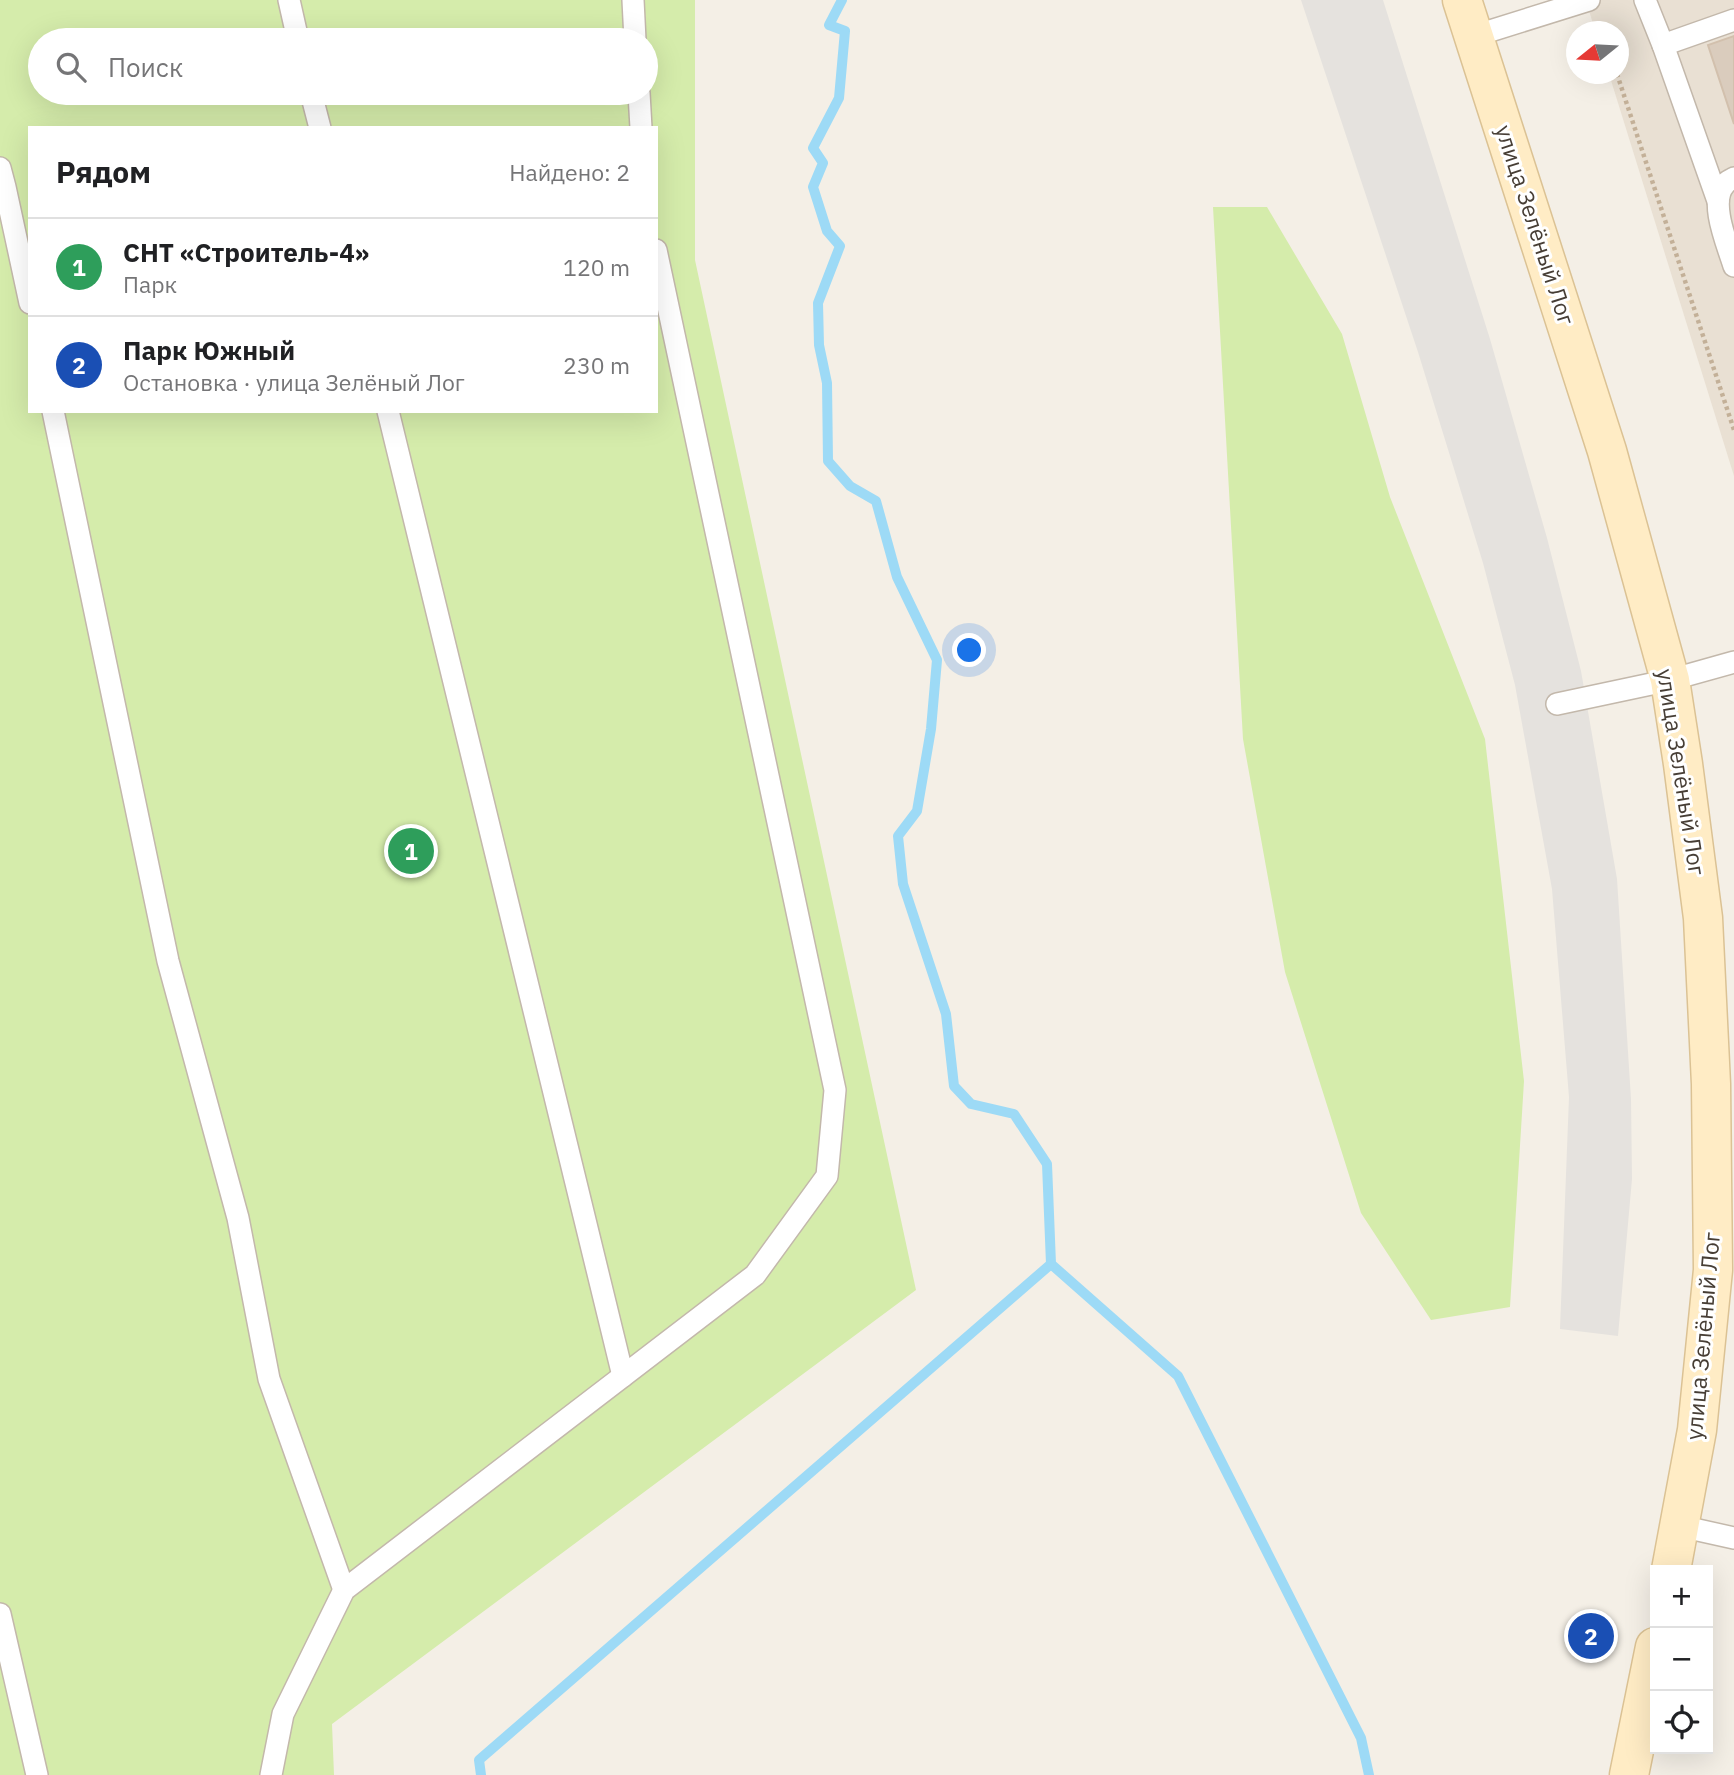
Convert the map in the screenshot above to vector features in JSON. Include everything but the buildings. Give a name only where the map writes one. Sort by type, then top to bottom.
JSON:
[{"type":"street","name":"улица Зелёный Лог","points":[[1462,0],[1607,451],[1670,680],[1683,764],[1703,918],[1711,1111],[1713,1270],[1697,1430],[1672,1565]]},
{"type":"street","points":[[1629,1775],[1650,1672]]},
{"type":"lane","points":[[289,0],[295,28]]},
{"type":"lane","points":[[633,0],[634,28]]},
{"type":"lane","points":[[1474,36],[1590,0]]},
{"type":"lane","points":[[1645,0],[1717,201],[1722,231],[1734,266]]},
{"type":"lane","points":[[1663,45],[1734,20]]},
{"type":"lane","points":[[314,105],[319,126]]},
{"type":"lane","points":[[640,105],[641,126]]},
{"type":"lane","points":[[0,168],[28,294]]},
{"type":"lane","points":[[1717,201],[1723,185],[1734,178]]},
{"type":"lane","points":[[271,1775],[283,1714],[344,1590],[755,1275],[827,1176],[835,1090],[658,259]]},
{"type":"lane","points":[[52,413],[168,961],[238,1218],[269,1379],[344,1590]]},
{"type":"lane","points":[[388,413],[623,1377]]},
{"type":"lane","points":[[1557,704],[1670,680],[1734,662]]},
{"type":"lane","points":[[1680,1526],[1734,1538]]},
{"type":"lane","points":[[0,1614],[37,1775]]},
{"type":"path","points":[[1620,84],[1734,430]]},
{"type":"shaded area","points":[[1301,0],[1383,0],[1490,339],[1547,538],[1581,671],[1617,879],[1631,1099],[1632,1179],[1618,1336],[1560,1329],[1569,1097],[1552,889],[1515,685],[1483,563],[1418,352]]},
{"type":"shaded area","points":[[1586,0],[1734,0],[1734,476],[1612,84],[1629,84],[1629,21],[1592,21]]},
{"type":"green space","points":[[0,0],[695,0],[695,260],[916,1290],[332,1724],[334,1775],[0,1775]]},
{"type":"green space","points":[[1213,207],[1267,207],[1342,334],[1390,497],[1485,739],[1524,1081],[1510,1307],[1431,1320],[1361,1213],[1285,972],[1243,739]]},
{"type":"waterway","points":[[842,0],[829,25],[845,31],[839,98],[813,148],[823,163],[813,187],[827,231],[840,246],[818,303],[819,345],[827,383],[828,461],[850,486],[876,501],[897,577],[937,660],[931,729],[917,811],[898,836],[903,884],[946,1014],[954,1086],[971,1104],[1014,1114],[1047,1164],[1051,1264],[1178,1376],[1361,1738],[1369,1775]]},
{"type":"waterway","points":[[481,1775],[479,1760],[1051,1264]]},
{"type":"place","name":"СНТ «Строитель-4»","points":[[411,851]]},
{"type":"place","name":"Парк Южный","points":[[1591,1636]]}]
